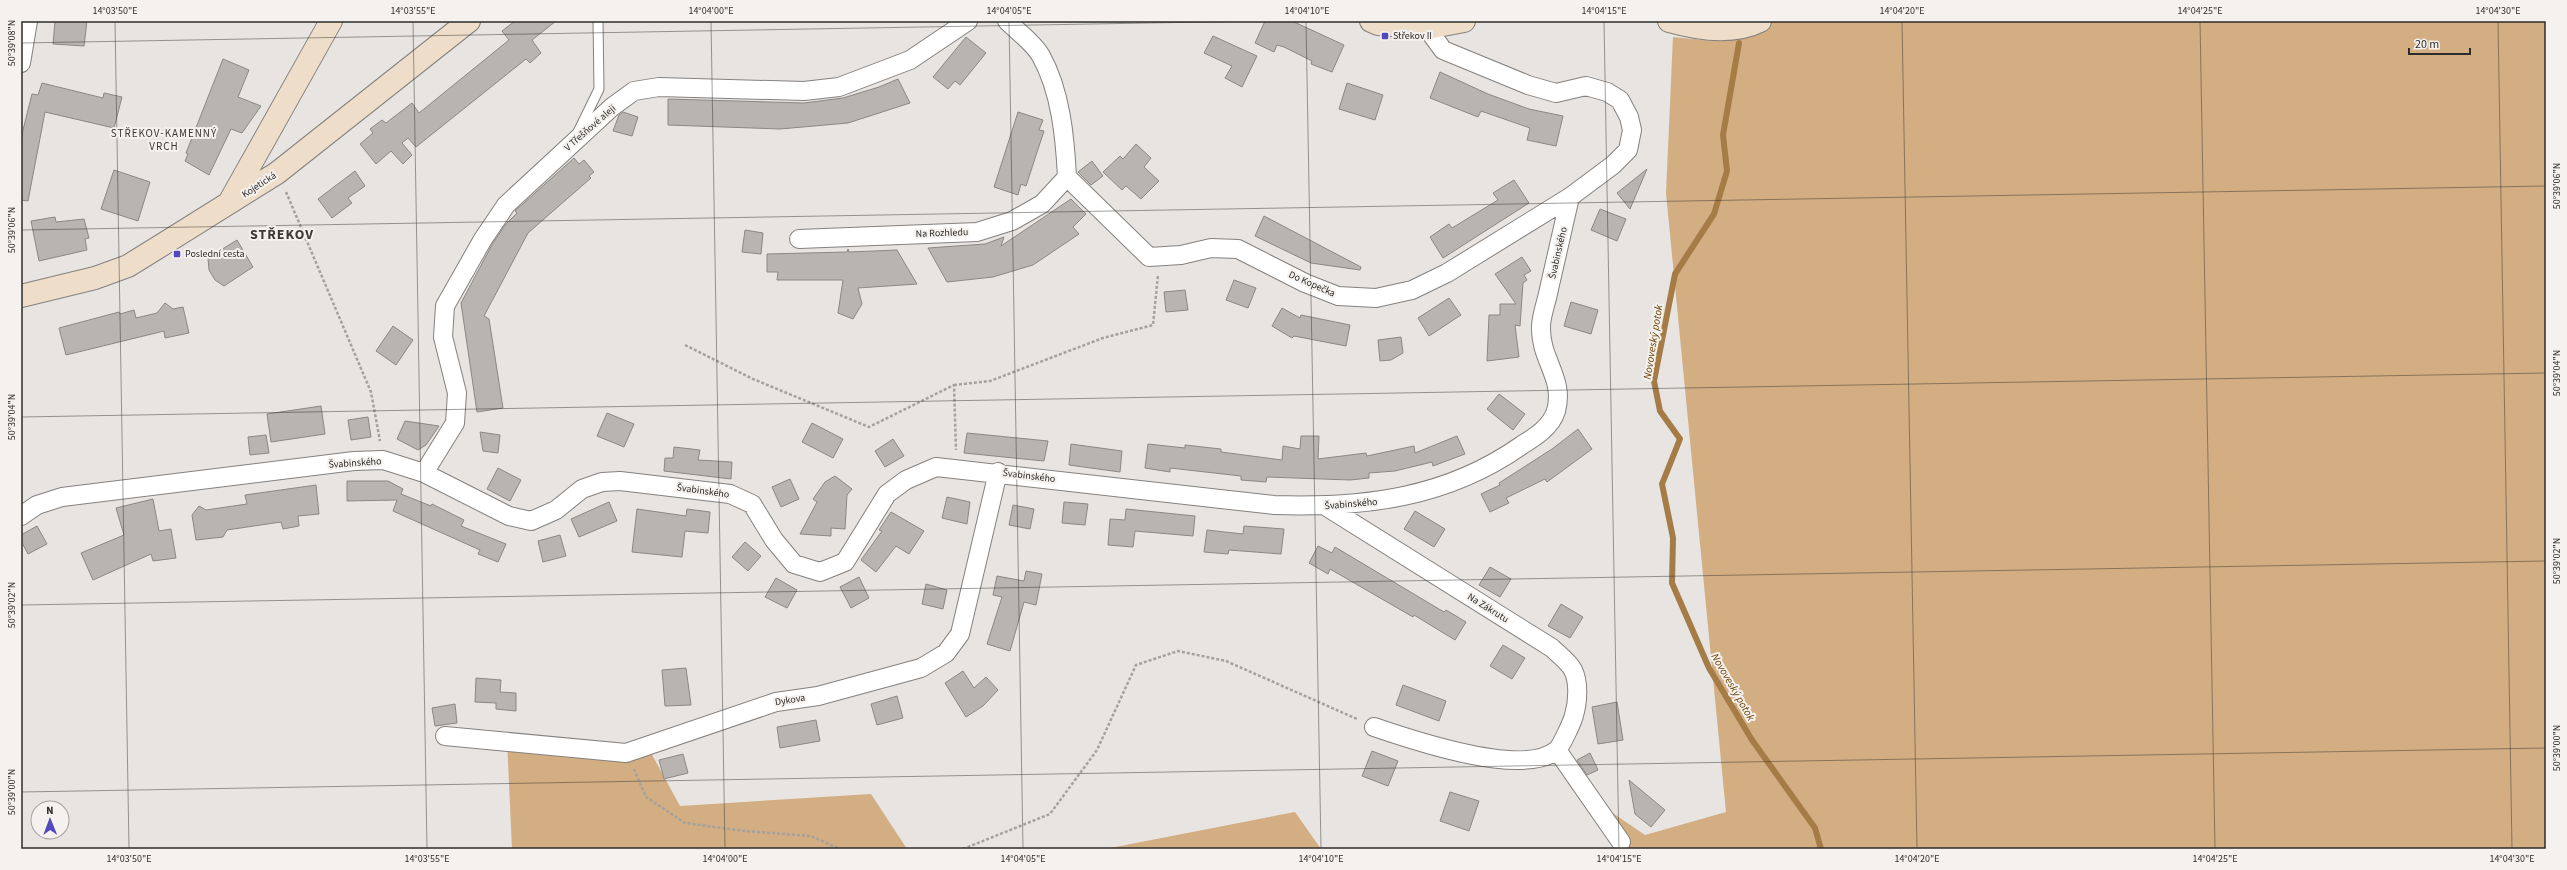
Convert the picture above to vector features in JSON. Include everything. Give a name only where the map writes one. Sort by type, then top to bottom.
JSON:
[{"type":"street","points":[[21,63],[23,41],[28,21]]},
{"type":"street","points":[[228,204],[331,21]]},
{"type":"street","name":"Kojetická","points":[[21,296],[96,278],[128,266],[278,173],[469,21]]},
{"type":"street","name":"V Třešňové aleji","points":[[424,473],[455,423],[456,393],[443,337],[445,306],[483,239],[506,205],[572,142],[634,91],[659,87],[804,92],[839,88],[910,60],[968,21]]},
{"type":"street","points":[[1007,21],[1041,55],[1053,85],[1066,150],[1067,177]]},
{"type":"street","points":[[1371,21],[1378,24],[1427,28],[1456,22]]},
{"type":"street","points":[[1669,21],[1713,29],[1752,23]]},
{"type":"street","points":[[1427,28],[1443,50],[1528,85],[1556,93],[1586,86],[1607,92],[1620,100],[1629,116],[1632,130],[1628,150],[1613,165],[1570,197]]},
{"type":"street","name":"Na Rozhledu","points":[[799,239],[977,232],[1012,221],[1042,204],[1067,177]]},
{"type":"street","name":"Do Kopečka","points":[[1067,177],[1149,257],[1181,255],[1211,248],[1238,249],[1305,283],[1338,296],[1376,298],[1412,290],[1447,273],[1570,197]]},
{"type":"street","name":"Švabinského","points":[[21,516],[37,505],[62,497],[354,461],[384,460],[424,473],[509,516],[531,521],[556,510],[582,489],[602,482],[620,481],[730,494],[752,504],[774,540],[794,564],[820,572],[845,562],[887,494],[906,480],[936,467],[998,472],[1274,505],[1327,507],[1389,500],[1458,481],[1503,459],[1543,431],[1556,412],[1558,381],[1543,351],[1541,326],[1570,197]]},
{"type":"street","name":"Dykova","points":[[445,736],[626,753],[776,702],[818,696],[920,668],[946,653],[960,634],[998,472]]},
{"type":"street","name":"Na Zákrutu","points":[[1327,507],[1552,648],[1573,669],[1577,692],[1574,716],[1557,750]]},
{"type":"street","points":[[1374,727],[1435,747],[1495,759],[1537,758],[1557,750],[1621,842]]},
{"type":"lane","points":[[572,142],[599,89],[598,21]]},
{"type":"path","points":[[278,173],[371,392],[384,460]]},
{"type":"path","points":[[685,344],[753,379],[869,427],[954,385],[990,381],[1103,338],[1153,325],[1160,256]]},
{"type":"path","points":[[954,385],[956,468]]},
{"type":"path","points":[[963,849],[1050,814],[1096,750],[1136,664],[1178,651],[1226,661],[1374,727]]},
{"type":"path","points":[[626,753],[646,797],[685,822],[745,831],[812,836],[840,849]]},
{"type":"shaded area","points":[[1765,21],[2546,21],[2546,849],[1616,849],[1567,782],[1645,835],[1726,812],[1666,193],[1673,37],[1714,41],[1744,37]]},
{"type":"shaded area","points":[[507,740],[650,751],[680,806],[871,794],[907,849],[512,849]]},
{"type":"shaded area","points":[[1295,812],[1321,849],[1105,849]]},
{"type":"building","points":[[55,21],[87,21],[84,46],[53,44]]},
{"type":"building","points":[[515,21],[556,21],[532,40],[541,53],[530,63],[526,59],[416,147],[408,138],[402,143],[412,155],[403,164],[391,151],[376,164],[360,144],[373,133],[370,129],[382,120],[386,123],[412,103],[419,113],[509,40],[502,31]]},
{"type":"building","points":[[1265,21],[1292,21],[1344,45],[1332,72],[1311,64],[1312,61],[1284,47],[1277,45],[1274,52],[1255,43]]},
{"type":"building","points":[[1213,36],[1257,56],[1242,87],[1225,78],[1232,66],[1204,53]]},
{"type":"building","points":[[966,37],[986,53],[960,85],[955,81],[948,89],[933,77]]},
{"type":"building","points":[[223,59],[249,70],[238,97],[261,106],[242,133],[231,129],[209,175],[185,161],[188,154],[186,153]]},
{"type":"building","points":[[1440,72],[1488,94],[1529,109],[1563,116],[1556,146],[1527,140],[1530,128],[1481,111],[1478,117],[1430,98]]},
{"type":"building","points":[[898,79],[910,103],[848,123],[780,129],[668,125],[668,99],[804,103],[843,98],[879,87]]},
{"type":"building","points":[[42,83],[103,98],[104,93],[122,97],[114,128],[45,112],[28,201],[21,200],[21,143],[23,130],[32,94],[38,95]]},
{"type":"building","points":[[1347,83],[1383,95],[1375,120],[1339,109]]},
{"type":"building","points":[[623,112],[638,117],[632,136],[613,131],[619,115]]},
{"type":"building","points":[[1018,112],[1043,120],[1039,130],[1044,131],[1026,186],[1021,184],[1018,195],[994,187]]},
{"type":"building","points":[[1136,144],[1151,158],[1144,167],[1159,181],[1141,199],[1126,186],[1122,190],[1103,172],[1120,156],[1123,159]]},
{"type":"building","points":[[574,158],[579,164],[584,160],[594,172],[589,176],[591,178],[528,233],[484,316],[489,319],[503,408],[477,412],[461,303],[493,243],[506,224],[517,213],[515,211]]},
{"type":"building","points":[[1092,161],[1103,176],[1091,185],[1078,172]]},
{"type":"building","points":[[1647,169],[1630,209],[1617,193]]},
{"type":"building","points":[[114,170],[150,182],[138,221],[101,209]]},
{"type":"building","points":[[355,171],[365,186],[348,198],[352,203],[332,218],[318,199]]},
{"type":"building","points":[[1514,180],[1529,203],[1443,258],[1430,237],[1449,224],[1452,228],[1498,200],[1493,193]]},
{"type":"building","points":[[1071,199],[1086,214],[1073,227],[1079,234],[1033,265],[993,277],[947,282],[928,248],[985,244],[1004,237],[1001,246]]},
{"type":"building","points":[[1600,209],[1626,219],[1617,241],[1591,230]]},
{"type":"building","points":[[1264,216],[1361,267],[1360,270],[1311,263],[1255,236]]},
{"type":"building","points":[[55,217],[56,222],[84,219],[89,238],[85,239],[87,250],[39,261],[31,221]]},
{"type":"building","points":[[745,230],[763,233],[761,254],[742,252]]},
{"type":"building","points":[[237,240],[253,267],[224,286],[215,280],[209,270],[208,258]]},
{"type":"building","points":[[848,249],[849,252],[897,250],[917,284],[858,288],[862,304],[853,319],[838,313],[843,280],[777,280],[778,272],[767,272],[767,254],[847,252]]},
{"type":"building","points":[[1522,257],[1531,271],[1524,275],[1527,280],[1523,283],[1520,326],[1515,325],[1519,357],[1487,361],[1489,315],[1500,315],[1500,304],[1516,304],[1495,274]]},
{"type":"building","points":[[1234,280],[1256,288],[1248,308],[1226,300]]},
{"type":"building","points":[[1185,290],[1188,310],[1166,312],[1164,292]]},
{"type":"building","points":[[1449,298],[1461,315],[1429,336],[1418,318]]},
{"type":"building","points":[[1571,302],[1598,310],[1591,334],[1564,326]]},
{"type":"building","points":[[165,303],[173,309],[183,307],[189,333],[165,338],[164,331],[66,355],[59,328],[119,312],[120,314],[134,310],[136,318],[157,313]]},
{"type":"building","points":[[1282,308],[1300,318],[1301,315],[1350,325],[1346,346],[1294,336],[1292,338],[1272,326]]},
{"type":"building","points":[[393,326],[413,340],[396,365],[376,351]]},
{"type":"building","points":[[1401,337],[1403,353],[1391,360],[1380,361],[1378,340]]},
{"type":"building","points":[[1499,394],[1525,414],[1513,430],[1487,409]]},
{"type":"building","points":[[321,406],[325,434],[271,442],[267,414]]},
{"type":"building","points":[[607,413],[634,424],[624,447],[597,436]]},
{"type":"building","points":[[368,417],[371,437],[351,440],[348,420]]},
{"type":"building","points":[[405,421],[439,426],[426,445],[418,450],[397,439]]},
{"type":"building","points":[[812,423],[843,439],[833,458],[802,442]]},
{"type":"building","points":[[1578,429],[1592,449],[1547,482],[1545,479],[1506,498],[1509,503],[1490,512],[1481,494],[1500,485],[1499,483],[1552,449]]},
{"type":"building","points":[[480,432],[500,435],[498,453],[483,451]]},
{"type":"building","points":[[967,433],[1048,441],[1044,461],[964,453]]},
{"type":"building","points":[[266,435],[269,453],[250,455],[248,437]]},
{"type":"building","points":[[1301,436],[1319,436],[1318,459],[1366,453],[1367,456],[1414,446],[1415,453],[1457,436],[1465,454],[1433,466],[1432,462],[1395,471],[1369,473],[1369,478],[1350,480],[1267,477],[1266,482],[1241,480],[1241,476],[1170,468],[1170,472],[1145,468],[1148,444],[1185,448],[1185,445],[1221,449],[1221,452],[1282,460],[1283,446],[1300,449]]},
{"type":"building","points":[[893,439],[904,456],[885,467],[875,451]]},
{"type":"building","points":[[1071,444],[1122,451],[1120,472],[1069,465]]},
{"type":"building","points":[[674,447],[700,450],[698,460],[732,462],[731,479],[664,471],[665,458],[673,458]]},
{"type":"building","points":[[498,468],[521,480],[510,501],[487,489]]},
{"type":"building","points":[[835,476],[852,489],[847,495],[845,529],[831,528],[831,536],[800,534],[817,502],[813,499],[825,482]]},
{"type":"building","points":[[790,479],[799,499],[781,507],[772,487]]},
{"type":"building","points":[[347,481],[388,481],[403,489],[401,494],[431,506],[432,504],[464,520],[461,526],[506,544],[498,562],[478,554],[480,550],[393,511],[397,500],[347,501]]},
{"type":"building","points":[[316,485],[319,514],[298,516],[299,526],[283,529],[281,522],[227,530],[223,537],[196,540],[192,515],[199,506],[206,510],[247,504],[245,495]]},
{"type":"building","points":[[947,497],[970,502],[967,524],[942,518]]},
{"type":"building","points":[[153,499],[159,531],[171,529],[176,558],[153,561],[151,554],[93,580],[81,553],[124,535],[116,508]]},
{"type":"building","points":[[609,502],[617,521],[579,537],[571,519]]},
{"type":"building","points":[[1064,502],[1088,504],[1085,525],[1062,523]]},
{"type":"building","points":[[1013,505],[1034,509],[1030,529],[1009,525]]},
{"type":"building","points":[[637,509],[686,516],[687,509],[710,512],[708,533],[685,531],[682,557],[632,552]]},
{"type":"building","points":[[1126,509],[1195,516],[1193,536],[1135,531],[1133,547],[1108,545],[1110,519],[1125,520]]},
{"type":"building","points":[[1415,511],[1445,529],[1434,547],[1404,529]]},
{"type":"building","points":[[891,512],[924,531],[909,554],[896,546],[876,572],[861,560],[882,531],[879,530]]},
{"type":"building","points":[[37,526],[47,544],[28,554],[21,541],[21,535]]},
{"type":"building","points":[[1244,526],[1284,529],[1281,554],[1229,550],[1228,554],[1204,552],[1207,530],[1243,534]]},
{"type":"building","points":[[560,535],[566,556],[543,562],[538,541]]},
{"type":"building","points":[[745,542],[761,556],[748,571],[732,557]]},
{"type":"building","points":[[1318,546],[1332,553],[1335,547],[1444,612],[1446,610],[1466,622],[1455,640],[1414,615],[1413,617],[1330,569],[1328,574],[1309,563]]},
{"type":"building","points":[[1490,567],[1511,579],[1500,597],[1479,585]]},
{"type":"building","points":[[1026,571],[1042,574],[1036,605],[1024,602],[1010,651],[987,644],[1002,597],[993,595],[997,576],[1024,581]]},
{"type":"building","points":[[859,577],[869,598],[851,608],[840,587]]},
{"type":"building","points":[[776,578],[797,590],[787,608],[765,597]]},
{"type":"building","points":[[926,584],[947,590],[943,609],[922,604]]},
{"type":"building","points":[[1561,604],[1583,617],[1570,638],[1548,626]]},
{"type":"building","points":[[1503,645],[1525,658],[1512,679],[1490,666]]},
{"type":"building","points":[[686,668],[691,705],[665,706],[662,670]]},
{"type":"building","points":[[963,671],[974,688],[986,677],[998,690],[983,706],[966,717],[945,683]]},
{"type":"building","points":[[476,678],[501,680],[500,692],[516,693],[516,711],[496,709],[496,703],[475,702]]},
{"type":"building","points":[[1403,685],[1446,701],[1439,721],[1396,705]]},
{"type":"building","points":[[897,696],[903,718],[877,725],[871,704]]},
{"type":"building","points":[[1617,702],[1623,740],[1598,744],[1592,707]]},
{"type":"building","points":[[455,704],[457,723],[435,726],[432,708]]},
{"type":"building","points":[[816,720],[820,741],[780,748],[777,727]]},
{"type":"building","points":[[1372,751],[1398,761],[1388,786],[1362,776]]},
{"type":"building","points":[[1590,753],[1598,770],[1587,775],[1577,760]]},
{"type":"building","points":[[683,754],[688,773],[664,779],[659,760]]},
{"type":"building","points":[[1629,780],[1665,810],[1651,827],[1635,814]]},
{"type":"building","points":[[1450,792],[1479,801],[1469,831],[1440,821]]},
{"type":"waterway","name":"Novoveský potok","points":[[1739,43],[1723,135],[1727,171],[1714,214],[1675,274],[1654,381],[1660,411],[1680,439],[1662,484],[1673,538],[1672,583],[1709,668],[1752,740],[1815,828],[1821,849]]},
{"type":"place","name":"Střekov II","points":[[1385,36]]},
{"type":"place","name":"Poslední cesta","points":[[177,254]]},
{"type":"district","name":"STŘEKOV-KAMENNÝ VRCH","points":[[164,139]]},
{"type":"district","name":"STŘEKOV","points":[[282,235]]}]
